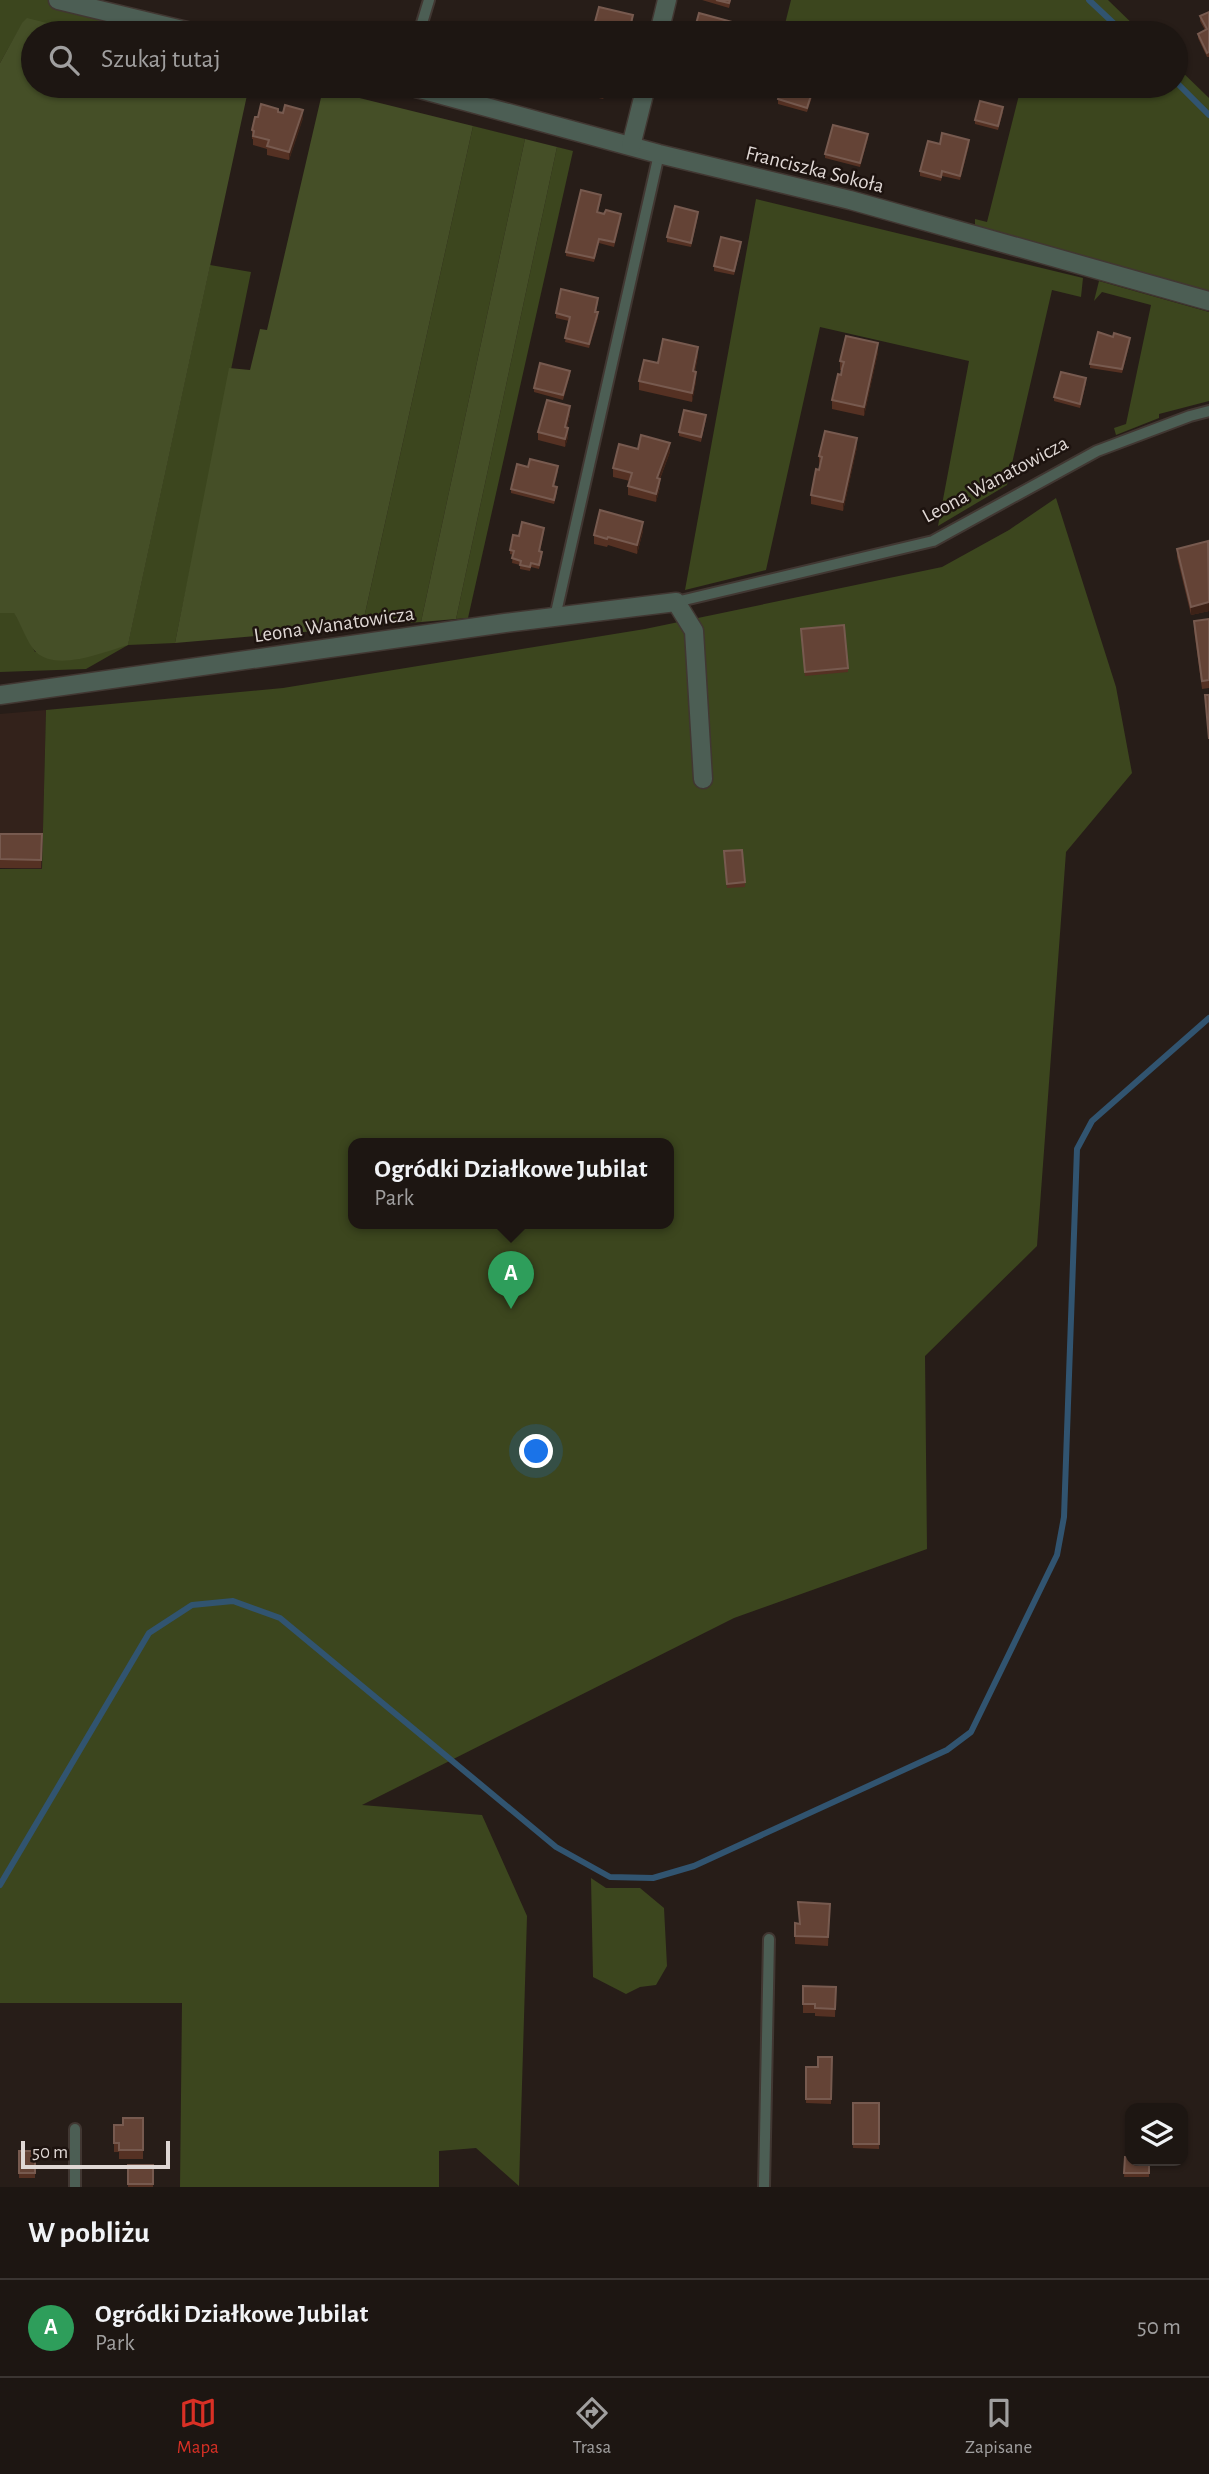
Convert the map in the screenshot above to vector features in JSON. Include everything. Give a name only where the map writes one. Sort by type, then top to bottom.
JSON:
[{"type":"street","points":[[58,0],[145,21]]},
{"type":"street","points":[[662,21],[667,0]]},
{"type":"street","name":"Franciszka Sokoła","points":[[453,98],[659,154],[850,200],[1209,301]]},
{"type":"street","points":[[631,146],[643,98]]},
{"type":"street","points":[[676,602],[694,631],[703,779]]},
{"type":"street","name":"Leona Wanatowicza","points":[[0,695],[676,602]]},
{"type":"lane","points":[[423,21],[429,0]]},
{"type":"lane","points":[[555,617],[659,154]]},
{"type":"lane","name":"Leona Wanatowicza","points":[[676,602],[933,541],[1097,451],[1209,411]]},
{"type":"lane","points":[[764,2187],[769,1938]]},
{"type":"lane","points":[[75,2129],[75,2187]]},
{"type":"shaded area","points":[[46,710],[42,870],[0,868],[0,714]]},
{"type":"green space","points":[[0,0],[96,0],[183,21],[21,21],[21,26],[0,63]]},
{"type":"green space","points":[[791,0],[1108,0],[1130,21],[786,21]]},
{"type":"green space","points":[[21,25],[21,98],[246,98],[128,645],[81,659],[45,658],[30,644],[14,613],[0,613],[0,63]]},
{"type":"green space","points":[[1188,78],[1209,98],[1209,292],[975,227],[975,219],[987,222],[1018,98],[1188,98]]},
{"type":"green space","points":[[321,98],[359,98],[473,126],[362,627],[175,643],[229,368],[250,370],[260,329],[267,330]]},
{"type":"green space","points":[[473,126],[525,139],[421,622],[362,627]]},
{"type":"green space","points":[[525,139],[557,147],[456,619],[421,622]]},
{"type":"green space","points":[[557,147],[573,151],[468,618],[456,619]]},
{"type":"green space","points":[[756,199],[1083,278],[1081,297],[1052,290],[1007,485],[938,526],[969,361],[820,327],[766,570],[685,590]]},
{"type":"green space","points":[[210,265],[251,272],[175,643],[128,645],[86,669],[0,672],[0,613],[14,612],[35,652],[128,644]]},
{"type":"green space","points":[[1099,281],[1209,312],[1209,401],[1159,414],[1159,418],[1116,435],[1114,428],[1126,424],[1151,305],[1102,292],[1094,301]]},
{"type":"green space","points":[[1056,498],[1116,687],[1132,773],[1066,852],[1037,1246],[925,1356],[927,1549],[734,1618],[362,1805],[482,1815],[527,1916],[519,2186],[476,2148],[439,2151],[439,2187],[180,2187],[182,2003],[0,2003],[0,869],[42,869],[46,710],[283,688],[645,629],[942,567],[1009,530]]},
{"type":"green space","points":[[591,1878],[606,1888],[640,1888],[664,1908],[667,1966],[656,1985],[640,1987],[626,1994],[593,1977]]},
{"type":"building","points":[[599,7],[633,15],[632,21],[595,21]]},
{"type":"building","points":[[1209,12],[1207,53],[1198,34],[1207,29],[1200,16]]},
{"type":"building","points":[[699,13],[728,21],[697,21]]},
{"type":"building","points":[[778,98],[810,98],[807,108]]},
{"type":"building","points":[[980,101],[1003,107],[998,126],[975,120]]},
{"type":"building","points":[[261,104],[283,113],[285,105],[303,110],[289,152],[267,146],[269,140],[253,136],[255,117],[258,117]]},
{"type":"building","points":[[833,125],[868,134],[860,163],[825,154]]},
{"type":"building","points":[[942,133],[969,140],[960,176],[942,171],[941,177],[920,171],[928,141],[940,144]]},
{"type":"building","points":[[581,190],[601,195],[597,212],[604,214],[606,210],[621,214],[614,242],[599,239],[594,258],[566,252]]},
{"type":"building","points":[[675,206],[698,212],[691,243],[667,237]]},
{"type":"building","points":[[721,237],[741,242],[734,271],[714,266]]},
{"type":"building","points":[[561,289],[598,298],[595,312],[598,312],[589,344],[565,338],[570,317],[556,313]]},
{"type":"building","points":[[1098,332],[1113,337],[1114,333],[1130,338],[1122,369],[1090,364]]},
{"type":"building","points":[[846,336],[878,343],[864,407],[832,400],[838,374],[841,375],[844,362],[840,361]]},
{"type":"building","points":[[663,339],[698,347],[692,393],[639,381],[644,360],[658,363]]},
{"type":"building","points":[[540,363],[570,371],[563,395],[534,388]]},
{"type":"building","points":[[1061,372],[1086,378],[1080,404],[1054,397]]},
{"type":"building","points":[[547,400],[570,406],[565,439],[538,432]]},
{"type":"building","points":[[684,410],[706,415],[701,437],[679,432]]},
{"type":"building","points":[[825,431],[857,438],[843,502],[811,495],[816,469],[819,470],[822,457],[819,456]]},
{"type":"building","points":[[641,435],[670,443],[657,478],[660,479],[656,494],[628,486],[632,473],[613,468],[619,444],[638,449]]},
{"type":"building","points":[[530,459],[558,466],[553,486],[557,487],[554,500],[511,489],[517,464],[528,467]]},
{"type":"building","points":[[600,510],[643,522],[637,545],[594,535]]},
{"type":"building","points":[[522,522],[544,528],[539,565],[520,565],[521,561],[512,558],[514,551],[510,550],[513,535],[519,536]]},
{"type":"building","points":[[1208,541],[1209,602],[1191,607],[1177,549]]},
{"type":"building","points":[[1209,619],[1209,680],[1202,681],[1194,621]]},
{"type":"building","points":[[844,625],[848,668],[805,672],[801,629]]},
{"type":"building","points":[[1205,695],[1209,695],[1209,739]]},
{"type":"building","points":[[0,834],[42,834],[41,860],[0,859]]},
{"type":"building","points":[[742,850],[745,882],[727,884],[724,851]]},
{"type":"building","points":[[798,1902],[830,1904],[828,1937],[795,1936],[795,1923],[800,1924]]},
{"type":"building","points":[[803,1986],[836,1987],[835,2009],[803,2004]]},
{"type":"building","points":[[818,2057],[832,2057],[831,2099],[806,2099],[806,2067],[818,2067]]},
{"type":"building","points":[[853,2103],[879,2103],[879,2144],[853,2144]]},
{"type":"building","points":[[123,2118],[143,2118],[143,2150],[119,2150],[119,2143],[114,2143],[114,2125],[123,2125]]},
{"type":"building","points":[[19,2151],[35,2151],[35,2173],[19,2173]]},
{"type":"building","points":[[1125,2157],[1125,2166],[1149,2166],[1149,2173],[1124,2173]]},
{"type":"building","points":[[128,2165],[153,2165],[153,2184],[128,2184]]},
{"type":"waterway","points":[[1089,0],[1111,21]]},
{"type":"waterway","points":[[1188,94],[1209,115]]},
{"type":"waterway","points":[[0,1885],[149,1633],[192,1605],[233,1601],[280,1618],[556,1847],[610,1877],[653,1878],[694,1866],[947,1750],[971,1732],[1057,1555],[1064,1517],[1077,1149],[1092,1121],[1209,1018]]},
{"type":"place","name":"Ogródki Działkowe Jubilat","points":[[511,1309]]}]
